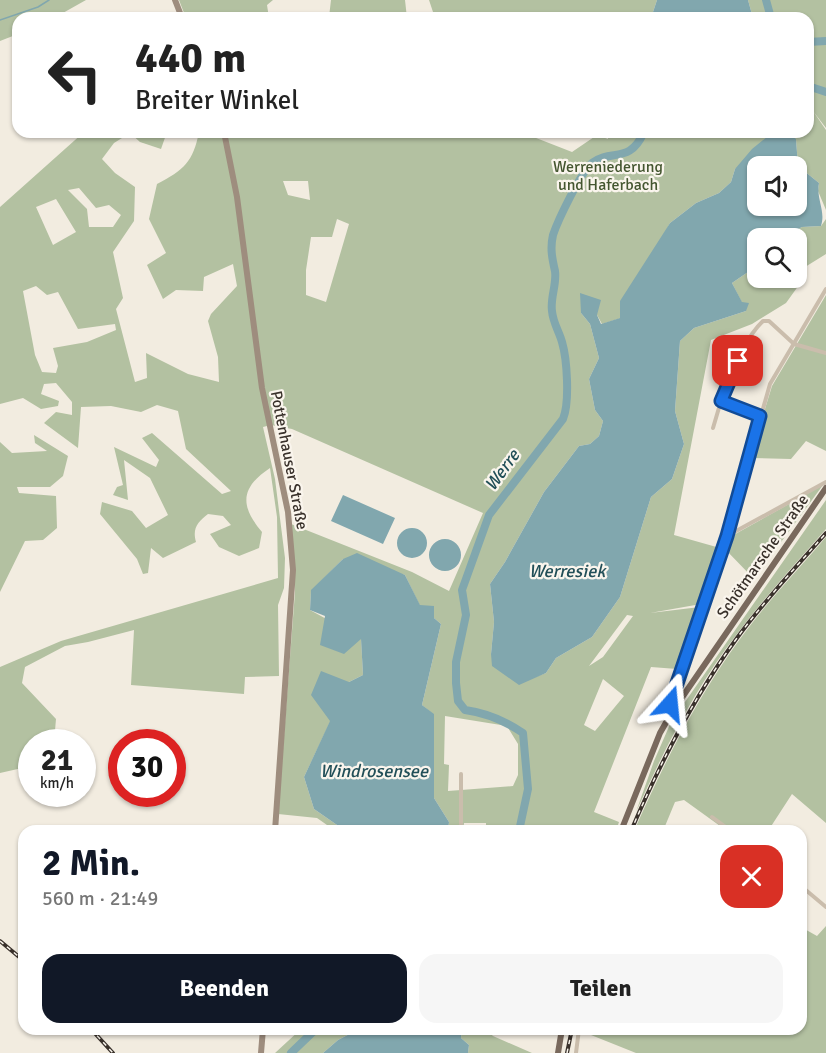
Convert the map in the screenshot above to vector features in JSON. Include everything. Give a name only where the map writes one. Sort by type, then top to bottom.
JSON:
[{"type":"main road","name":"Schötmarsche Straße","points":[[623,825],[660,733],[672,712],[826,488]]},
{"type":"main road","points":[[558,1053],[561,1035]]},
{"type":"street","name":"Pottenhauser Straße","points":[[225,138],[237,197],[262,388],[283,480],[291,540],[292,570],[275,825]]},
{"type":"street","points":[[672,712],[670,704],[727,536],[770,384],[826,289]]},
{"type":"street","points":[[713,429],[721,401],[738,361],[757,327],[763,321],[769,321],[794,344],[826,353]]},
{"type":"street","points":[[721,401],[760,416]]},
{"type":"street","points":[[727,536],[826,482]]},
{"type":"street","points":[[461,774],[461,825]]},
{"type":"street","points":[[712,817],[723,825]]},
{"type":"street","points":[[807,891],[826,907]]},
{"type":"street","points":[[261,1053],[262,1035]]},
{"type":"street","points":[[576,1053],[578,1035]]},
{"type":"green space","points":[[0,0],[86,0],[65,12],[12,12],[12,36],[0,41]]},
{"type":"green space","points":[[179,0],[273,0],[267,5],[268,12],[184,12]]},
{"type":"green space","points":[[331,0],[405,0],[406,12],[330,12]]},
{"type":"green space","points":[[429,0],[657,0],[653,12],[433,12]]},
{"type":"green space","points":[[748,0],[826,0],[826,128],[814,112],[814,12],[751,12]]},
{"type":"green space","name":"Werreniederung und Haferbach","points":[[814,112],[826,130],[826,210],[818,191],[819,183],[807,173],[807,156],[797,156],[796,139],[761,156],[747,156],[747,163],[735,169],[731,182],[719,193],[696,203],[670,223],[621,318],[602,324],[597,315],[581,313],[590,324],[599,358],[589,379],[595,410],[603,421],[599,436],[590,444],[579,446],[544,492],[490,584],[494,622],[491,654],[527,680],[546,673],[556,658],[592,637],[620,597],[651,497],[672,479],[684,444],[675,411],[680,341],[694,328],[746,311],[732,283],[747,273],[747,288],[797,288],[786,303],[752,324],[711,340],[674,535],[720,548],[701,604],[650,613],[700,607],[677,669],[651,667],[594,812],[619,822],[618,825],[464,823],[464,825],[449,825],[434,798],[434,715],[422,705],[441,624],[420,606],[405,575],[343,559],[311,591],[310,610],[361,638],[363,675],[349,682],[304,777],[314,809],[337,825],[327,825],[317,818],[278,814],[295,592],[291,524],[412,572],[449,591],[483,513],[292,429],[271,425],[263,427],[275,479],[285,558],[284,588],[278,605],[279,676],[245,677],[244,694],[131,685],[134,630],[65,646],[25,667],[22,683],[56,719],[55,729],[18,729],[18,769],[0,773],[0,667],[61,641],[278,578],[277,517],[270,468],[253,483],[246,498],[250,514],[262,532],[259,548],[239,556],[219,547],[210,534],[231,525],[223,516],[208,514],[197,526],[196,542],[163,558],[151,548],[148,573],[143,574],[137,559],[100,514],[102,502],[132,511],[146,528],[168,515],[150,478],[124,460],[128,500],[113,495],[117,487],[123,485],[114,447],[156,467],[159,460],[142,438],[152,433],[222,494],[231,491],[186,449],[178,411],[157,405],[141,412],[111,406],[81,407],[78,448],[44,423],[56,412],[72,415],[72,402],[56,383],[44,384],[41,394],[59,401],[58,406],[41,409],[23,398],[0,404],[0,207],[77,138],[122,138],[114,143],[102,159],[115,173],[135,187],[134,221],[113,252],[123,298],[116,309],[135,382],[147,378],[146,353],[188,374],[219,382],[218,357],[208,321],[211,314],[237,286],[233,264],[204,277],[203,291],[176,290],[163,299],[147,265],[166,253],[149,219],[157,184],[186,164],[194,151],[198,138],[536,138],[572,152],[593,138],[814,138]],"holes":[[[283,181],[308,181],[310,200],[288,195]],[[79,188],[96,208],[109,205],[121,215],[113,227],[89,227],[87,209],[68,190]],[[56,199],[76,232],[53,245],[36,207]],[[337,219],[349,224],[326,302],[306,295],[306,270],[311,237],[332,237]],[[36,286],[47,295],[58,292],[78,329],[115,324],[116,330],[87,342],[53,348],[58,366],[56,373],[42,372],[35,355],[23,291]],[[627,615],[633,616],[603,657],[589,666]],[[603,679],[624,696],[595,731],[584,725]],[[445,716],[507,726],[518,744],[518,775],[513,786],[448,791],[449,765],[444,764]]]},
{"type":"green space","points":[[136,138],[165,138],[161,149],[140,142]]},
{"type":"green space","points":[[826,219],[826,254],[807,266],[807,228],[800,228],[821,226]]},
{"type":"green space","points":[[826,295],[826,451],[806,441],[791,459],[750,458],[772,386]]},
{"type":"green space","points":[[34,435],[68,456],[63,476],[50,487],[17,487],[19,493],[56,496],[57,528],[43,540],[25,541],[0,592],[0,442],[12,453],[47,451],[35,443]]},
{"type":"green space","points":[[823,485],[754,579],[724,548],[730,537]]},
{"type":"green space","points":[[826,500],[826,529],[758,607],[707,676],[669,743],[636,812],[671,722]]},
{"type":"green space","points":[[826,537],[826,823],[792,794],[772,825],[719,825],[684,800],[675,802],[665,825],[637,825],[682,732],[709,685],[760,613]]},
{"type":"green space","points":[[826,926],[826,1053],[636,1053],[591,1035],[807,1035],[807,930],[817,936]]},
{"type":"green space","points":[[294,1035],[348,1035],[323,1053],[275,1053]]},
{"type":"green space","points":[[461,1035],[492,1035],[532,1053],[468,1053],[469,1045],[461,1038]]},
{"type":"water","points":[[657,0],[748,0],[751,12],[653,12]]},
{"type":"water","name":"Werresiek","points":[[766,138],[795,138],[797,156],[747,156],[747,216],[807,216],[807,173],[819,183],[821,226],[747,228],[747,273],[732,283],[742,302],[749,303],[746,311],[694,328],[680,341],[675,411],[684,444],[672,479],[651,497],[620,597],[592,637],[556,658],[546,673],[519,685],[492,666],[494,622],[490,584],[544,492],[579,446],[590,444],[599,436],[603,421],[595,410],[589,379],[599,358],[590,324],[581,313],[580,293],[601,300],[597,315],[601,324],[620,318],[620,301],[670,223],[696,203],[719,193],[731,182],[735,169],[752,149]]},
{"type":"water","points":[[343,495],[395,518],[383,544],[331,521]]},
{"type":"water","points":[[412,528],[423,532],[427,543],[423,554],[412,558],[401,554],[397,543],[401,532]]},
{"type":"water","points":[[445,539],[456,544],[461,555],[456,566],[445,571],[434,566],[429,555],[434,544]]},
{"type":"water","name":"Windrosensee","points":[[357,553],[405,575],[420,605],[434,606],[434,618],[441,624],[422,705],[434,714],[434,798],[449,825],[337,825],[314,809],[304,777],[330,721],[311,695],[321,671],[349,682],[363,675],[361,639],[344,654],[320,645],[325,616],[310,610],[311,590],[343,559]]},
{"type":"water","points":[[348,1035],[461,1035],[461,1038],[469,1045],[468,1053],[323,1053]]},
{"type":"waterway","points":[[23,12],[49,0]]},
{"type":"waterway","name":"Werre","points":[[766,0],[769,12]]},
{"type":"waterway","points":[[0,20],[12,16]]},
{"type":"waterway","name":"Werre","points":[[814,42],[826,41]]},
{"type":"waterway","name":"Werre","points":[[814,88],[826,92]]},
{"type":"waterway","name":"Werre","points":[[520,825],[528,789],[523,733],[495,718],[465,710],[458,701],[456,662],[466,615],[462,590],[489,515],[563,419],[565,412],[567,392],[565,359],[552,306],[555,276],[552,257],[553,235],[587,168],[606,156],[632,149],[640,138]]},
{"type":"waterway","name":"Werre","points":[[291,1053],[310,1035]]},
{"type":"railway","points":[[634,825],[678,732],[721,661],[780,584],[826,533]]},
{"type":"railway","points":[[0,941],[18,956]]},
{"type":"railway","points":[[96,1035],[113,1053]]},
{"type":"railway","points":[[567,1053],[571,1035]]},
{"type":"route","points":[[670,704],[727,536],[760,416],[721,401],[738,361]]}]
